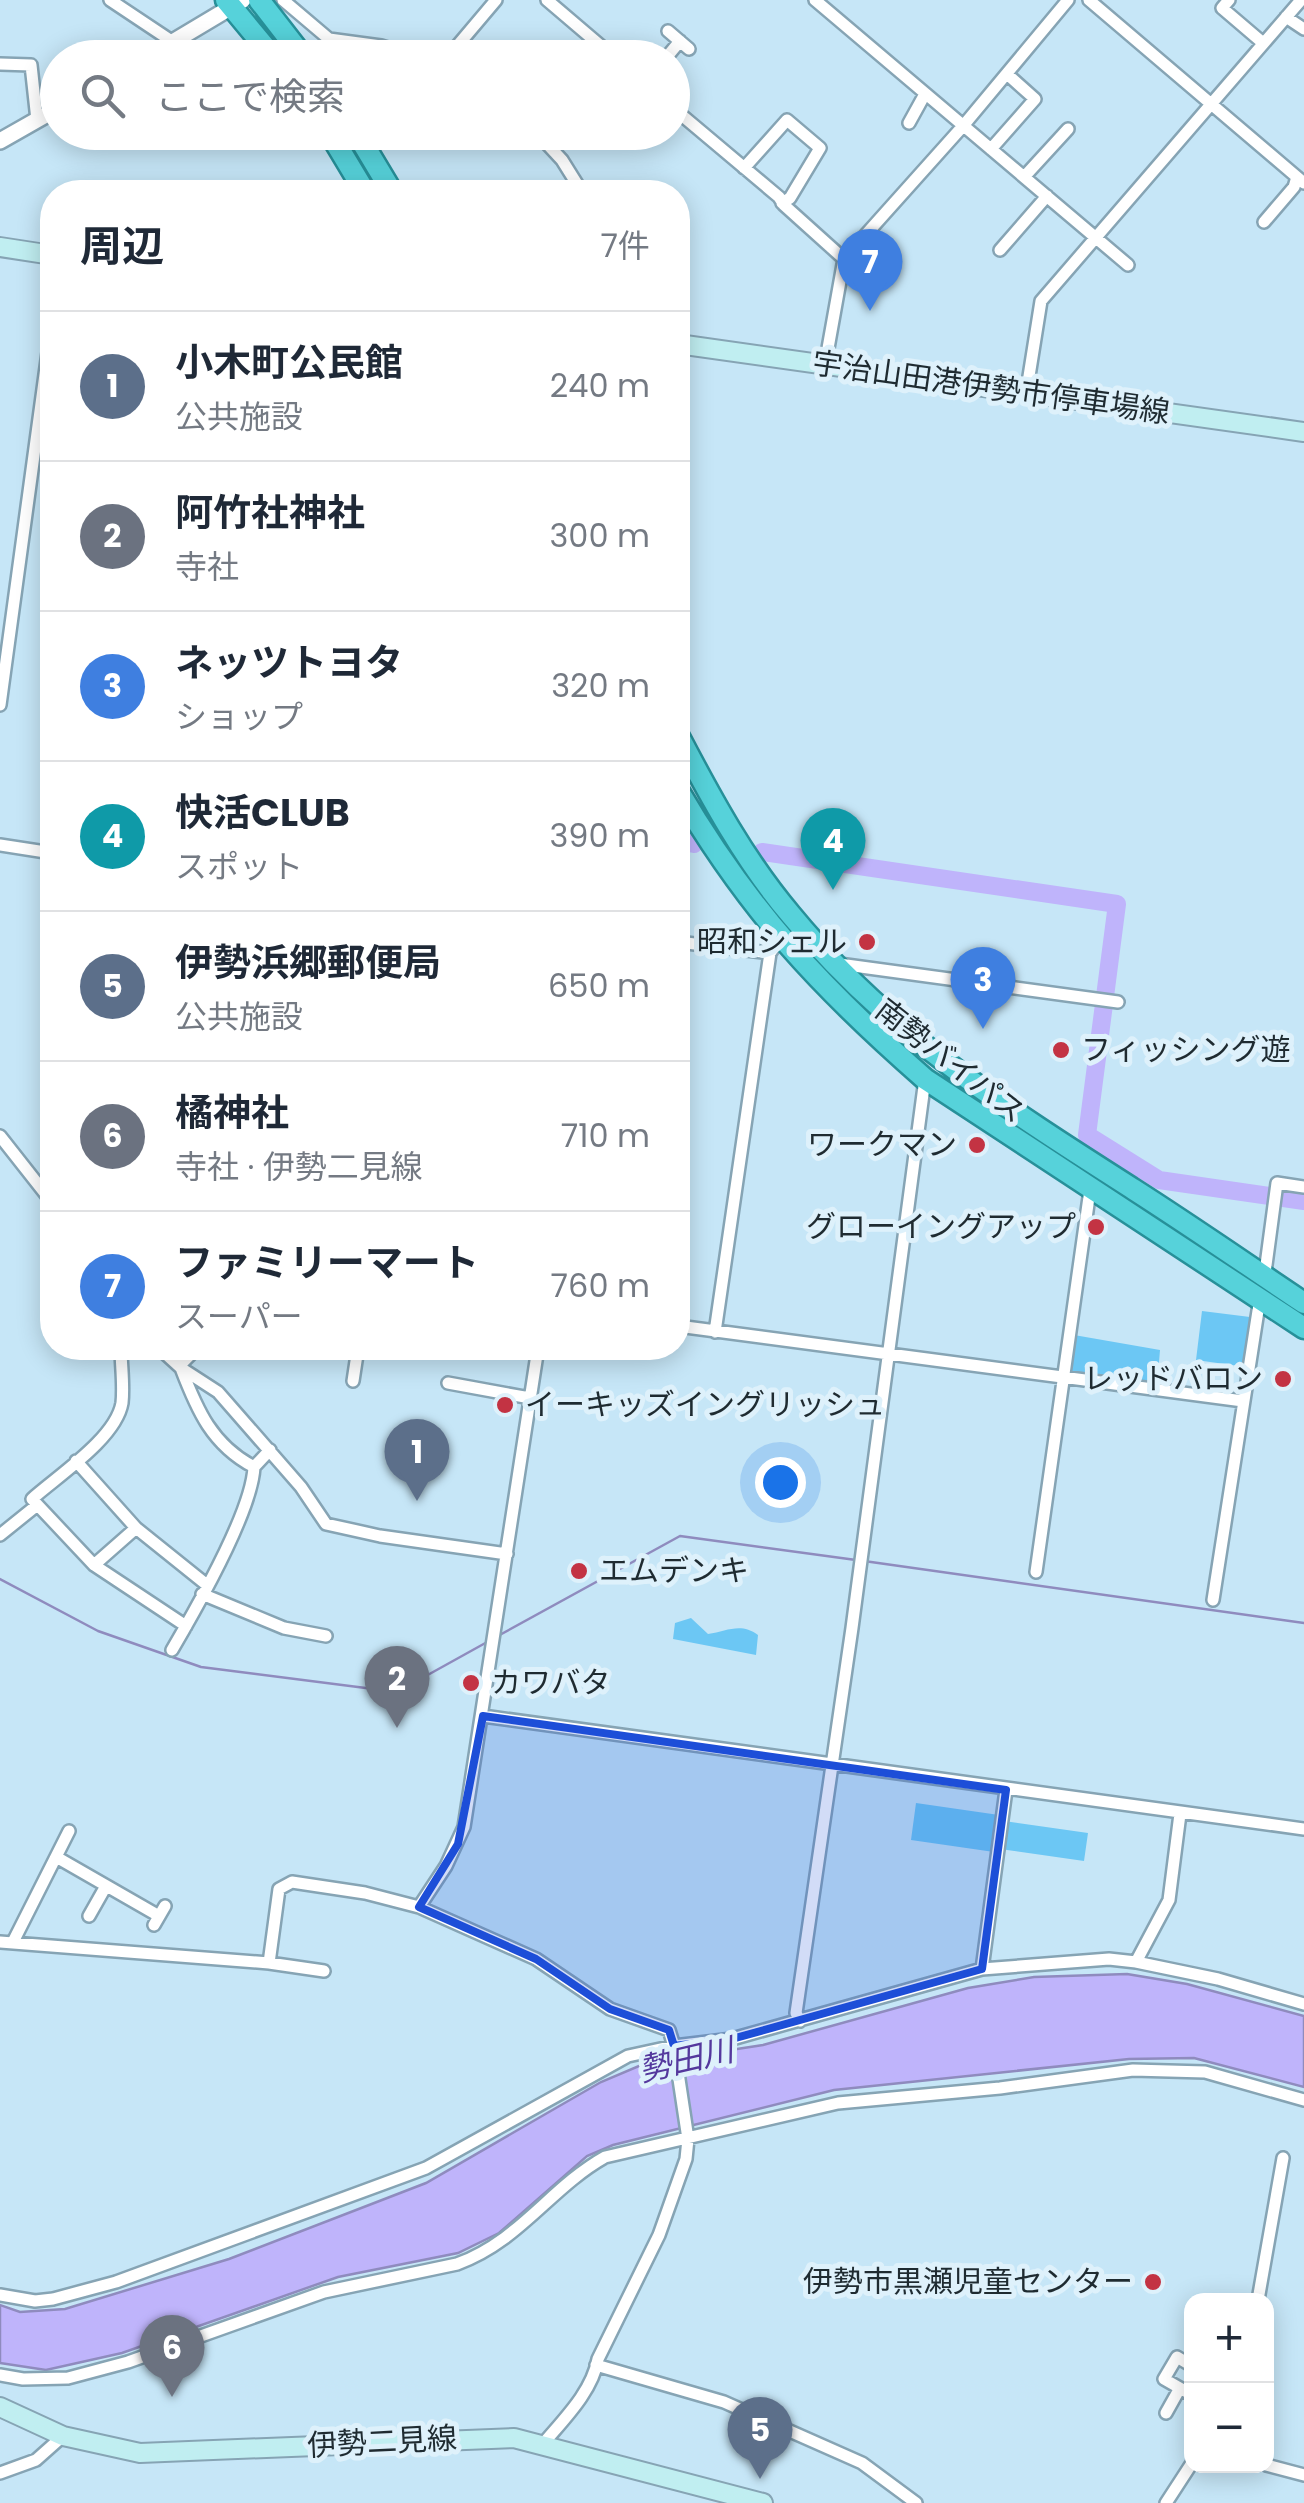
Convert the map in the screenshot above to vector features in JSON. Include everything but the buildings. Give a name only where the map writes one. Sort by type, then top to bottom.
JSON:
[{"type":"highway","points":[[258,0],[290,40]]},
{"type":"highway","points":[[234,2],[261,40]]},
{"type":"highway","points":[[340,150],[359,180]]},
{"type":"highway","points":[[367,150],[385,180]]},
{"type":"highway","name":"南勢バイパス","points":[[690,758],[728,827],[763,879],[834,963],[926,1050],[1002,1106],[1304,1303]]},
{"type":"highway","name":"南勢バイパス","points":[[690,810],[775,946],[925,1080],[1304,1328]]},
{"type":"main road","points":[[0,247],[40,252]]},
{"type":"main road","name":"宇治山田港伊勢市停車場線","points":[[690,348],[1304,432]]},
{"type":"main road","name":"伊勢二見線","points":[[0,2407],[63,2436],[113,2450],[172,2454],[486,2437],[543,2444],[763,2503]]},
{"type":"street","points":[[110,0],[170,40]]},
{"type":"street","points":[[283,0],[329,38],[342,40]]},
{"type":"street","points":[[462,40],[496,0]]},
{"type":"street","points":[[547,0],[593,40]]},
{"type":"street","points":[[816,0],[1128,265]]},
{"type":"street","points":[[825,365],[844,259],[963,126],[1068,0]]},
{"type":"street","points":[[1089,0],[1300,180],[1264,222]]},
{"type":"street","points":[[1229,0],[1222,8],[1264,43]]},
{"type":"street","points":[[1026,395],[1041,301],[1300,0]]},
{"type":"street","points":[[176,40],[234,2]]},
{"type":"street","points":[[1286,17],[1304,29]]},
{"type":"street","points":[[668,31],[678,40]]},
{"type":"street","points":[[0,64],[31,65],[37,120]]},
{"type":"street","points":[[991,149],[1035,99],[1006,74]]},
{"type":"street","points":[[909,123],[925,94]]},
{"type":"street","points":[[0,141],[40,118]]},
{"type":"street","points":[[744,168],[787,120],[820,148],[790,198],[782,203]]},
{"type":"street","points":[[690,122],[844,259]]},
{"type":"street","points":[[1024,177],[1068,129]]},
{"type":"street","points":[[553,150],[574,180]]},
{"type":"street","points":[[1000,250],[1047,196]]},
{"type":"street","points":[[0,705],[40,411]]},
{"type":"street","points":[[0,845],[40,850]]},
{"type":"street","points":[[690,942],[775,946],[715,1332]]},
{"type":"street","points":[[834,963],[1118,1002]]},
{"type":"street","points":[[800,2021],[796,2013],[925,1080]]},
{"type":"street","points":[[0,1136],[40,1187]]},
{"type":"street","points":[[1212,1600],[1277,1183],[1304,1187]]},
{"type":"street","points":[[1036,1572],[1090,1190]]},
{"type":"street","points":[[690,1328],[1243,1402]]},
{"type":"street","points":[[121,1360],[122,1400],[116,1421],[32,1499],[94,1565],[186,1626]]},
{"type":"street","points":[[173,1360],[218,1392],[301,1487],[326,1524],[506,1554]]},
{"type":"street","points":[[180,1367],[186,1360]]},
{"type":"street","points":[[353,1382],[356,1360]]},
{"type":"street","points":[[419,1907],[458,1844],[491,1668],[536,1360]]},
{"type":"street","points":[[180,1367],[198,1414],[214,1437],[254,1467]]},
{"type":"street","points":[[448,1382],[530,1398]]},
{"type":"street","points":[[172,1650],[253,1481],[254,1467],[270,1450]]},
{"type":"street","points":[[76,1461],[136,1528],[204,1590],[284,1628],[326,1636]]},
{"type":"street","points":[[0,1535],[36,1506]]},
{"type":"street","points":[[94,1565],[136,1528]]},
{"type":"street","points":[[483,1716],[1304,1829]]},
{"type":"street","points":[[982,1969],[1006,1790]]},
{"type":"street","points":[[1136,1962],[1169,1900],[1180,1814]]},
{"type":"street","points":[[69,1831],[58,1858],[7,1942],[270,1963],[324,1971]]},
{"type":"street","points":[[58,1858],[160,1916]]},
{"type":"street","points":[[270,1963],[279,1890],[284,1885],[292,1882],[365,1892],[419,1907],[536,1958],[610,2009],[669,2030],[688,2139],[684,2170],[660,2235],[580,2397],[543,2444]]},
{"type":"street","points":[[89,1916],[106,1886]]},
{"type":"street","points":[[0,2295],[53,2300],[116,2282],[426,2168],[628,2056],[732,2039],[982,1969],[1109,1959],[1218,1979],[1304,2004]]},
{"type":"street","points":[[0,2375],[68,2378],[128,2362],[324,2292],[457,2264],[510,2236],[596,2162],[624,2152],[838,2103],[1000,2088],[1133,2070],[1205,2072],[1304,2100]]},
{"type":"street","points":[[1259,2293],[1284,2158]]},
{"type":"street","points":[[1184,2362],[1177,2358],[1164,2379],[1184,2391]]},
{"type":"street","points":[[596,2365],[724,2402],[862,2463],[916,2503]]},
{"type":"street","points":[[1166,2412],[1184,2394]]},
{"type":"street","points":[[0,2473],[36,2460],[63,2436]]},
{"type":"street","points":[[1274,2467],[1304,2475]]},
{"type":"street","points":[[1166,2503],[1186,2473]]},
{"type":"highlighted area","points":[[483,1716],[1006,1790],[982,1969],[732,2039],[674,2046],[669,2030],[610,2009],[536,1959],[419,1907],[458,1844]]},
{"type":"shaded area","points":[[1202,1311],[1250,1317],[1246,1367],[1196,1360]]},
{"type":"shaded area","points":[[1074,1335],[1160,1350],[1157,1387],[1069,1375]]},
{"type":"shaded area","points":[[691,1618],[708,1634],[734,1628],[752,1631],[758,1635],[756,1655],[673,1639],[675,1623]]},
{"type":"shaded area","points":[[916,1803],[999,1815],[994,1852],[911,1840]]},
{"type":"shaded area","points":[[1004,1821],[1088,1833],[1084,1861],[1000,1849]]},
{"type":"water","name":"勢田川","points":[[1127,1974],[1187,1984],[1304,2016],[1304,2087],[1194,2058],[1129,2059],[834,2090],[613,2145],[587,2156],[499,2233],[458,2253],[338,2277],[122,2353],[46,2370],[0,2363],[0,2305],[20,2312],[65,2309],[229,2259],[426,2183],[601,2082],[646,2063],[763,2045],[968,1988],[1034,1977]]},
{"type":"waterway","points":[[690,843],[694,844]]},
{"type":"waterway","points":[[762,852],[1117,904],[1087,1135],[1159,1180],[1304,1201]]},
{"type":"waterway","points":[[496,1637],[680,1536],[856,1560]]},
{"type":"waterway","points":[[864,1561],[1304,1623]]},
{"type":"waterway","points":[[0,1579],[98,1631],[201,1667],[397,1692],[489,1641]]},
{"type":"place","name":"ファミリーマート","points":[[870,311]]},
{"type":"place","name":"快活CLUB","points":[[833,890]]},
{"type":"place","name":"昭和シェル","points":[[867,942]]},
{"type":"place","name":"ネッツトヨタ","points":[[983,1029]]},
{"type":"place","name":"フィッシング遊","points":[[1061,1050]]},
{"type":"place","name":"ワークマン","points":[[977,1145]]},
{"type":"place","name":"グローイングアップ","points":[[1096,1227]]},
{"type":"place","name":"レッドバロン","points":[[1283,1379]]},
{"type":"place","name":"イーキッズイングリッシュ","points":[[505,1405]]},
{"type":"place","name":"小木町公民館","points":[[417,1501]]},
{"type":"place","name":"エムデンキ","points":[[579,1571]]},
{"type":"place","name":"カワバタ","points":[[471,1683]]},
{"type":"place","name":"阿竹社神社","points":[[397,1728]]},
{"type":"place","name":"伊勢市黒瀬児童センター","points":[[1153,2282]]},
{"type":"place","name":"橘神社","points":[[172,2397]]},
{"type":"place","name":"伊勢浜郷郵便局","points":[[760,2479]]}]
